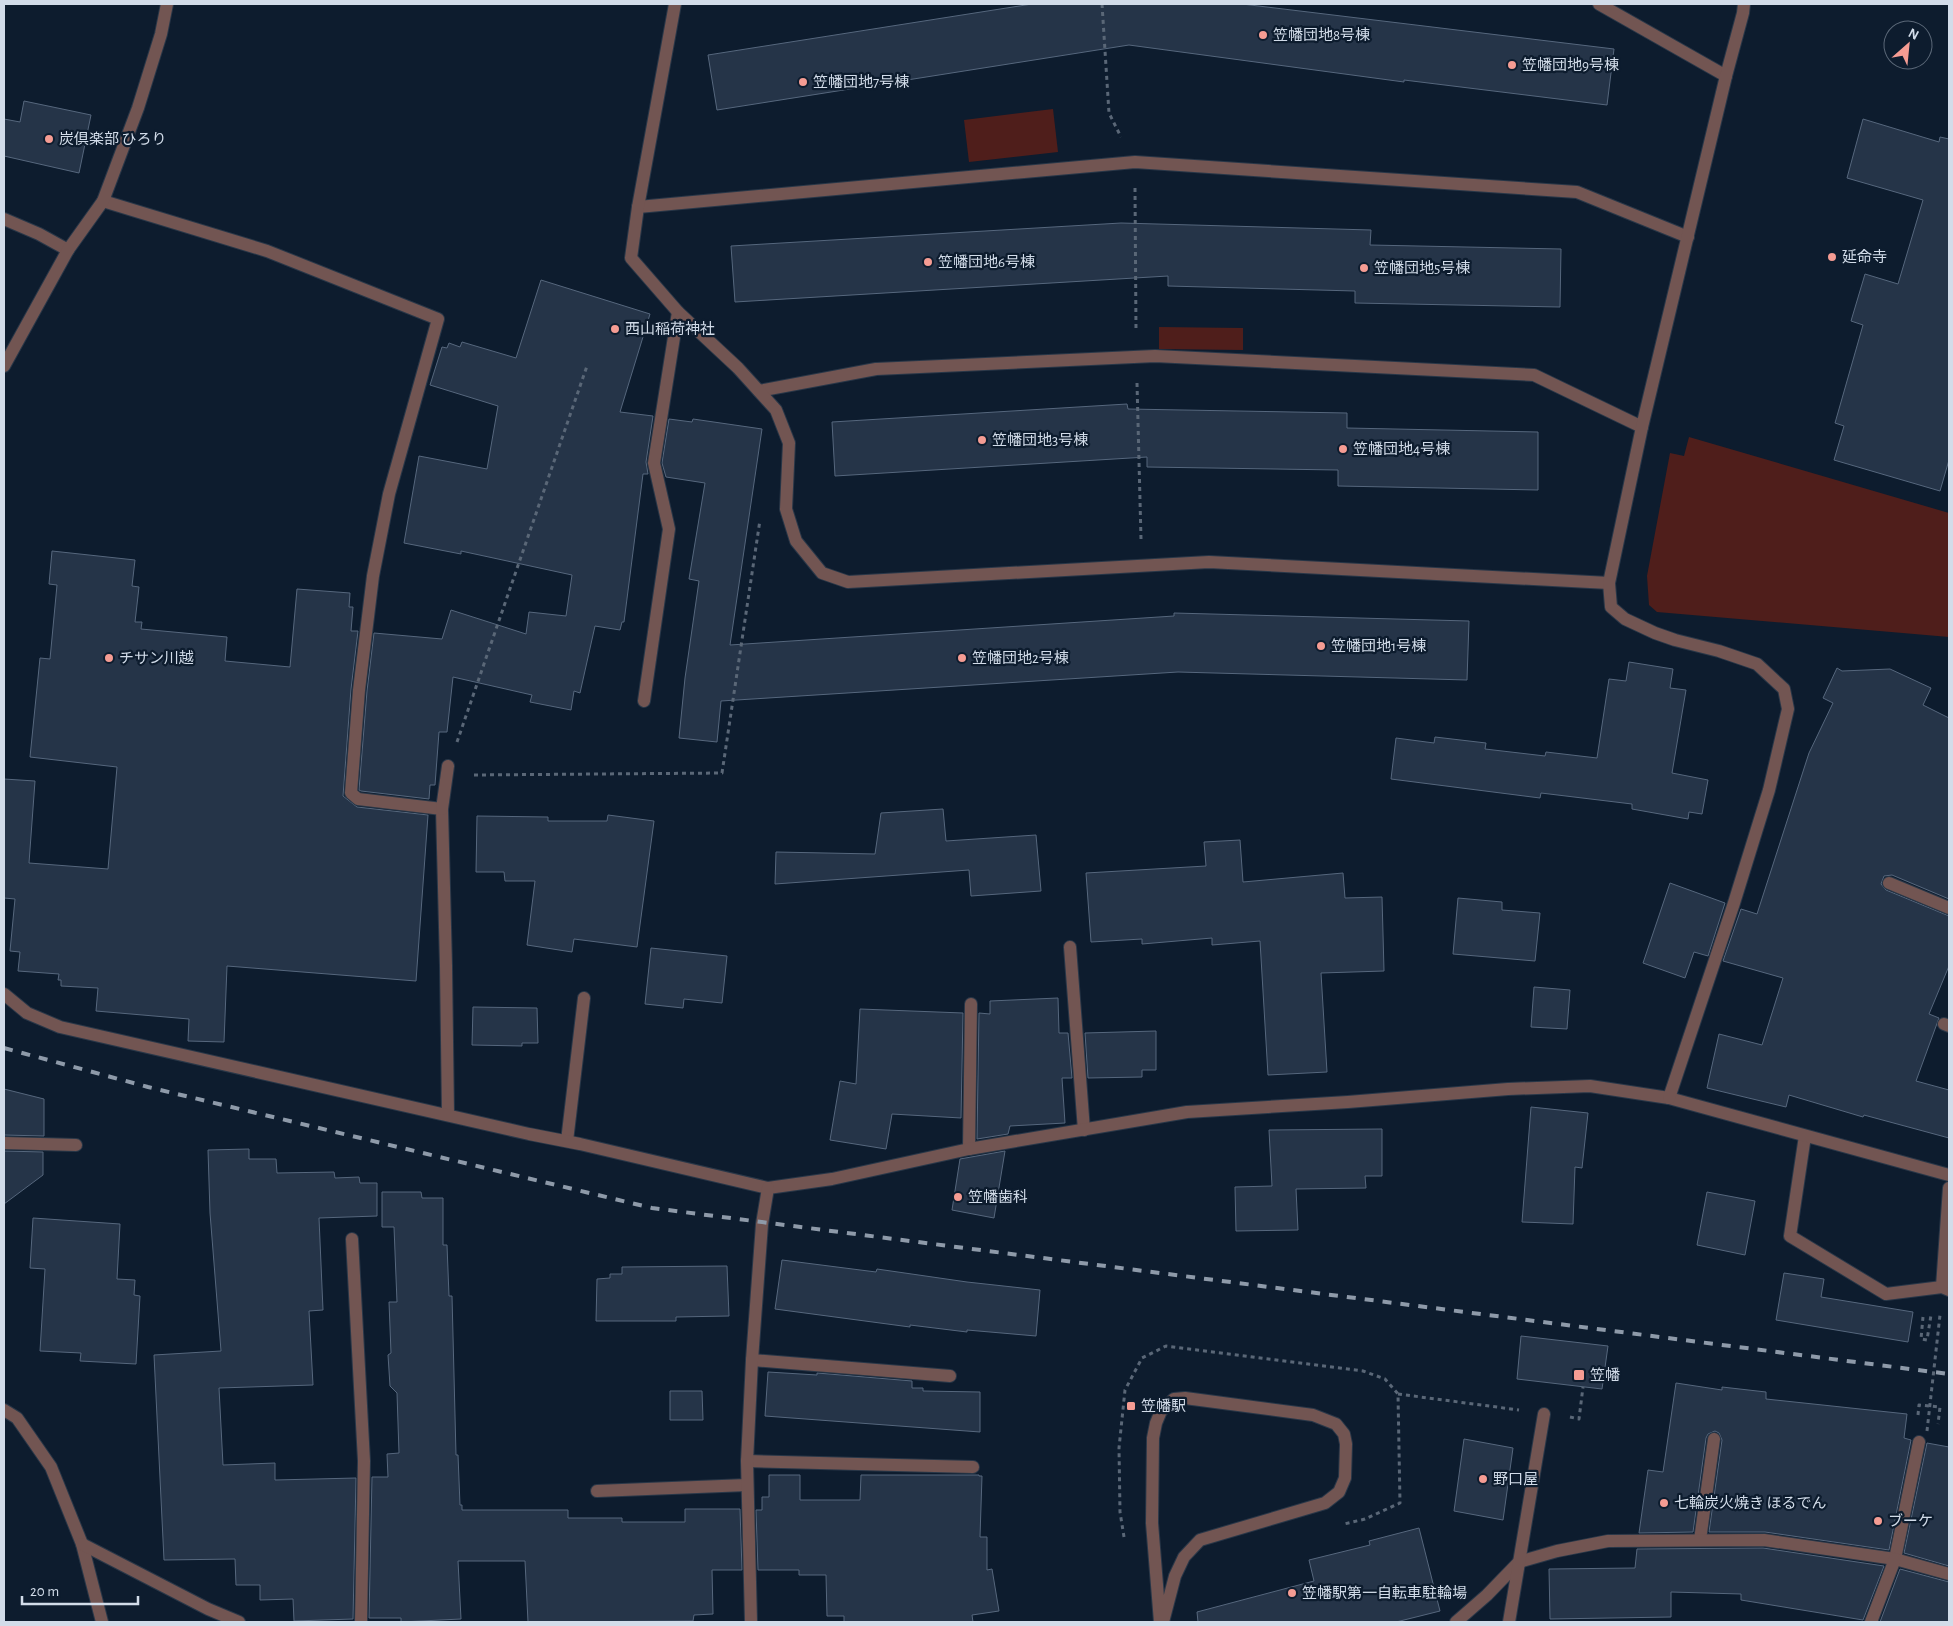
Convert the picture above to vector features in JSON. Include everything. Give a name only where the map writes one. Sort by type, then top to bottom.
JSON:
[{"type":"street","points":[[4,366],[68,250],[102,201],[138,108],[161,34],[167,4]]},
{"type":"street","points":[[675,4],[638,207],[631,258],[678,312],[738,368],[776,410],[789,443],[786,509],[796,541],[822,573],[848,582],[1209,562],[1609,583]]},
{"type":"street","points":[[1599,4],[1726,76]]},
{"type":"street","points":[[1668,1098],[1743,875],[1769,790],[1788,709],[1784,689],[1757,664],[1718,651],[1675,640],[1625,619],[1611,607],[1609,583],[1642,427],[1744,4]]},
{"type":"street","points":[[638,207],[1135,162],[1577,192],[1688,237]]},
{"type":"street","points":[[102,201],[267,251],[438,319],[389,494],[373,576],[359,690],[351,793],[358,799],[442,810]]},
{"type":"street","points":[[4,219],[39,234],[68,250]]},
{"type":"street","points":[[644,701],[669,529],[654,463],[678,312]]},
{"type":"street","points":[[759,392],[876,369],[1154,356],[1534,375],[1642,427]]},
{"type":"street","points":[[448,766],[442,810],[448,1115]]},
{"type":"street","points":[[1889,883],[1949,908]]},
{"type":"street","points":[[1070,947],[1084,1130]]},
{"type":"street","points":[[4,994],[27,1013],[60,1027],[768,1188],[832,1179],[969,1149],[1187,1112],[1348,1102],[1508,1089],[1590,1086],[1668,1098],[1949,1175]]},
{"type":"street","points":[[567,1141],[584,998]]},
{"type":"street","points":[[969,1149],[971,1004]]},
{"type":"street","points":[[1805,1136],[1790,1236],[1886,1294],[1946,1289],[1949,1188]]},
{"type":"street","points":[[4,1143],[76,1145]]},
{"type":"street","points":[[751,1622],[747,1461],[762,1224],[768,1188]]},
{"type":"street","points":[[352,1238],[364,1461],[361,1622]]},
{"type":"street","points":[[752,1360],[950,1376]]},
{"type":"street","points":[[1185,1398],[1313,1415],[1336,1424],[1344,1434],[1346,1444],[1345,1478],[1339,1492],[1325,1503],[1200,1540],[1184,1557],[1175,1576],[1162,1622],[1152,1523],[1154,1438],[1156,1423],[1161,1411],[1167,1404],[1174,1399],[1185,1398]]},
{"type":"street","points":[[4,1410],[17,1418],[51,1467],[82,1544],[102,1622]]},
{"type":"street","points":[[1508,1622],[1544,1414]]},
{"type":"street","points":[[1700,1540],[1714,1439]]},
{"type":"street","points":[[1872,1622],[1895,1560],[1919,1442]]},
{"type":"street","points":[[747,1461],[973,1467]]},
{"type":"street","points":[[597,1491],[747,1485]]},
{"type":"street","points":[[1456,1622],[1487,1595],[1519,1562],[1557,1551],[1608,1541],[1764,1540],[1895,1560],[1949,1574]]},
{"type":"street","points":[[82,1544],[208,1609],[239,1622]]},
{"type":"path","points":[[1102,4],[1108,113],[1135,162],[1136,357],[1142,566]]},
{"type":"path","points":[[448,766],[586,366]]},
{"type":"path","points":[[1927,1340],[1931,1314],[1940,1315],[1927,1431]]},
{"type":"path","points":[[1398,1394],[1544,1414]]},
{"type":"shaded area","points":[[1053,109],[1058,152],[969,162],[964,120]]},
{"type":"shaded area","points":[[1159,327],[1243,328],[1243,350],[1159,349]]},
{"type":"shaded area","points":[[1689,437],[1949,513],[1949,637],[1657,612],[1649,605],[1647,576],[1670,453],[1684,456]]},
{"type":"building","points":[[1032,4],[1242,4],[1614,49],[1607,105],[1404,80],[1404,82],[1129,45],[717,110],[708,55]]},
{"type":"building","name":"炭倶楽部 ひろり","points":[[24,101],[91,115],[79,173],[4,156],[4,119],[20,122]]},
{"type":"building","points":[[1863,119],[1939,142],[1940,137],[1949,139],[1949,460],[1940,491],[1834,460],[1844,426],[1835,423],[1863,325],[1851,321],[1865,274],[1898,284],[1923,200],[1847,178]]},
{"type":"building","points":[[1121,223],[1371,230],[1370,245],[1561,249],[1560,307],[1355,303],[1355,291],[1168,286],[1168,276],[735,302],[731,246]]},
{"type":"building","points":[[541,280],[650,314],[620,412],[653,416],[646,462],[648,474],[643,474],[624,622],[622,622],[620,630],[595,626],[580,693],[574,691],[571,710],[530,702],[532,695],[453,677],[447,732],[439,732],[435,785],[430,785],[429,799],[361,791],[359,790],[367,691],[374,633],[442,639],[451,610],[526,634],[529,612],[566,616],[572,575],[461,551],[461,554],[404,543],[419,456],[487,469],[498,406],[430,385],[442,347],[447,348],[449,343],[460,347],[462,342],[516,358]]},
{"type":"building","points":[[1127,404],[1128,409],[1347,413],[1347,428],[1538,432],[1538,490],[1338,486],[1338,470],[1147,467],[1147,457],[835,476],[832,422]]},
{"type":"building","points":[[669,419],[692,422],[693,419],[762,429],[730,645],[1174,616],[1174,613],[1469,621],[1467,680],[1178,672],[721,701],[717,742],[679,738],[685,678],[699,581],[689,579],[705,483],[666,477],[662,463]]},
{"type":"building","points":[[52,551],[135,560],[132,586],[139,587],[135,622],[142,622],[141,629],[227,637],[225,661],[290,667],[297,589],[350,593],[349,607],[353,607],[351,631],[358,631],[351,689],[343,796],[357,807],[428,815],[416,981],[227,966],[224,1042],[188,1041],[189,1019],[96,1011],[98,988],[61,986],[61,980],[58,980],[59,974],[18,971],[20,952],[10,951],[15,899],[4,898],[4,779],[35,781],[29,863],[108,869],[117,767],[30,757],[40,658],[50,659],[57,585],[49,584]]},
{"type":"building","points":[[1629,662],[1673,669],[1670,688],[1686,690],[1672,773],[1708,780],[1702,814],[1689,812],[1688,819],[1632,809],[1632,804],[1541,793],[1540,798],[1391,779],[1396,738],[1434,743],[1435,737],[1486,743],[1485,749],[1545,756],[1546,752],[1597,758],[1609,679],[1626,681]]},
{"type":"building","points":[[1837,668],[1842,671],[1890,669],[1931,688],[1923,705],[1949,718],[1949,899],[1892,875],[1884,876],[1881,884],[1886,890],[1949,916],[1949,966],[1929,1014],[1939,1018],[1916,1081],[1949,1090],[1949,1138],[1864,1115],[1863,1117],[1789,1095],[1786,1107],[1707,1088],[1719,1034],[1762,1045],[1783,978],[1723,961],[1741,909],[1757,914],[1809,753],[1833,703],[1823,698]]},
{"type":"building","points":[[943,809],[946,841],[1036,835],[1041,891],[971,896],[969,870],[775,884],[776,852],[875,854],[881,813]]},
{"type":"building","points":[[608,815],[654,821],[637,947],[574,939],[572,952],[527,945],[535,881],[505,881],[504,872],[476,872],[477,816],[548,817],[548,821],[607,821]]},
{"type":"building","points":[[1240,840],[1243,882],[1343,873],[1345,898],[1382,897],[1384,971],[1321,973],[1327,1072],[1268,1075],[1260,941],[1212,945],[1212,938],[1142,944],[1142,939],[1091,942],[1086,873],[1206,866],[1204,842]]},
{"type":"building","points":[[1670,883],[1725,903],[1708,956],[1694,952],[1685,978],[1643,963]]},
{"type":"building","points":[[1458,898],[1502,902],[1502,910],[1540,913],[1535,961],[1453,954]]},
{"type":"building","points":[[651,948],[727,956],[722,1003],[684,999],[683,1008],[645,1004]]},
{"type":"building","points":[[1534,987],[1570,990],[1567,1029],[1531,1027]]},
{"type":"building","points":[[1058,998],[1059,1033],[1068,1033],[1072,1078],[1062,1078],[1065,1123],[1010,1126],[1008,1134],[977,1139],[979,1013],[990,1014],[990,1001]]},
{"type":"building","points":[[473,1007],[537,1008],[538,1043],[522,1043],[522,1046],[472,1045]]},
{"type":"building","points":[[860,1009],[963,1013],[961,1118],[892,1114],[886,1149],[830,1140],[840,1081],[856,1084]]},
{"type":"building","points":[[1156,1031],[1156,1070],[1142,1070],[1142,1077],[1088,1078],[1085,1033]]},
{"type":"building","points":[[4,1089],[44,1099],[44,1136],[4,1135]]},
{"type":"building","points":[[1531,1107],[1588,1113],[1582,1168],[1575,1167],[1573,1224],[1522,1222]]},
{"type":"building","points":[[1382,1129],[1382,1176],[1365,1176],[1366,1188],[1296,1189],[1298,1230],[1236,1231],[1235,1187],[1272,1186],[1269,1130]]},
{"type":"building","points":[[249,1149],[249,1159],[276,1159],[277,1173],[334,1172],[335,1178],[359,1177],[360,1183],[377,1183],[377,1216],[319,1218],[323,1310],[309,1311],[313,1385],[219,1388],[223,1465],[275,1463],[275,1480],[356,1478],[353,1619],[294,1621],[293,1599],[260,1600],[260,1585],[236,1585],[235,1559],[164,1560],[154,1355],[221,1351],[210,1213],[208,1150]]},
{"type":"building","points":[[4,1151],[43,1152],[43,1175],[4,1204]]},
{"type":"building","name":"笠幡歯科","points":[[1005,1151],[994,1218],[952,1210],[960,1159]]},
{"type":"building","points":[[382,1192],[421,1192],[422,1198],[443,1198],[443,1245],[447,1245],[449,1296],[452,1296],[456,1455],[458,1455],[460,1505],[462,1505],[462,1510],[568,1510],[568,1518],[622,1518],[622,1522],[685,1522],[685,1509],[740,1509],[742,1570],[712,1570],[713,1614],[694,1615],[693,1621],[528,1622],[525,1561],[458,1561],[461,1619],[401,1622],[401,1618],[369,1618],[372,1477],[388,1477],[387,1454],[399,1453],[397,1393],[390,1386],[388,1355],[391,1353],[389,1302],[397,1302],[394,1227],[382,1227]]},
{"type":"building","points":[[1707,1192],[1755,1201],[1745,1255],[1697,1245]]},
{"type":"building","points":[[33,1218],[120,1224],[117,1279],[135,1280],[134,1295],[140,1296],[136,1364],[80,1361],[81,1353],[40,1351],[45,1269],[30,1268]]},
{"type":"building","points":[[782,1260],[876,1272],[877,1269],[1040,1290],[1036,1336],[967,1330],[967,1332],[910,1325],[910,1327],[775,1309]]},
{"type":"building","points":[[727,1266],[729,1316],[676,1317],[676,1321],[596,1321],[597,1279],[610,1278],[610,1274],[622,1274],[622,1267]]},
{"type":"building","points":[[1784,1273],[1824,1279],[1821,1297],[1913,1312],[1908,1342],[1776,1320]]},
{"type":"building","points":[[1521,1336],[1608,1346],[1602,1389],[1517,1379]]},
{"type":"building","points":[[768,1372],[817,1375],[817,1373],[912,1381],[912,1388],[923,1388],[923,1391],[980,1392],[980,1432],[765,1416]]},
{"type":"building","points":[[1676,1383],[1722,1390],[1722,1387],[1766,1392],[1766,1399],[1907,1414],[1904,1438],[1911,1440],[1889,1550],[1765,1532],[1709,1532],[1722,1440],[1719,1433],[1715,1431],[1708,1434],[1706,1438],[1693,1532],[1639,1533],[1648,1470],[1663,1472]]},
{"type":"building","points":[[670,1391],[702,1391],[703,1420],[670,1420]]},
{"type":"building","name":"野口屋","points":[[1464,1439],[1513,1448],[1503,1520],[1454,1511]]},
{"type":"building","points":[[1927,1443],[1949,1447],[1949,1566],[1904,1553]]},
{"type":"building","points":[[769,1475],[800,1475],[800,1500],[860,1500],[861,1475],[982,1476],[980,1537],[987,1537],[987,1570],[992,1569],[999,1611],[972,1615],[973,1622],[844,1622],[844,1616],[827,1616],[826,1575],[799,1575],[799,1570],[758,1570],[756,1510],[762,1510],[762,1497],[769,1497]]},
{"type":"building","points":[[1419,1528],[1440,1611],[1396,1622],[1198,1622],[1197,1612],[1314,1581],[1309,1560],[1370,1545],[1369,1541]]},
{"type":"building","points":[[1763,1548],[1884,1566],[1863,1620],[1741,1600],[1741,1594],[1671,1592],[1671,1617],[1550,1619],[1549,1569],[1635,1568],[1637,1549]]},
{"type":"building","points":[[1900,1569],[1949,1582],[1949,1622],[1880,1622]]},
{"type":"railway","points":[[4,1048],[148,1087],[652,1208],[1949,1374]]},
{"type":"place","name":"笠幡団地8号棟","points":[[1263,35]]},
{"type":"place","name":"笠幡団地9号棟","points":[[1512,65]]},
{"type":"place","name":"笠幡団地7号棟","points":[[803,82]]},
{"type":"place","name":"炭倶楽部 ひろり","points":[[49,139]]},
{"type":"place","name":"延命寺","points":[[1832,257]]},
{"type":"place","name":"笠幡団地6号棟","points":[[928,262]]},
{"type":"place","name":"笠幡団地5号棟","points":[[1364,268]]},
{"type":"place","name":"西山稲荷神社","points":[[615,329]]},
{"type":"place","name":"笠幡団地3号棟","points":[[982,440]]},
{"type":"place","name":"笠幡団地4号棟","points":[[1343,449]]},
{"type":"place","name":"笠幡団地1号棟","points":[[1321,646]]},
{"type":"place","name":"チサン川越","points":[[109,658]]},
{"type":"place","name":"笠幡団地2号棟","points":[[962,658]]},
{"type":"place","name":"笠幡歯科","points":[[958,1197]]},
{"type":"place","name":"笠幡","points":[[1579,1375]]},
{"type":"place","name":"笠幡駅","points":[[1131,1406]]},
{"type":"place","name":"野口屋","points":[[1483,1479]]},
{"type":"place","name":"七輪炭火焼き ほるでん","points":[[1664,1503]]},
{"type":"place","name":"ブーケ","points":[[1878,1521]]},
{"type":"place","name":"笠幡駅第一自転車駐輪場","points":[[1292,1593]]}]
